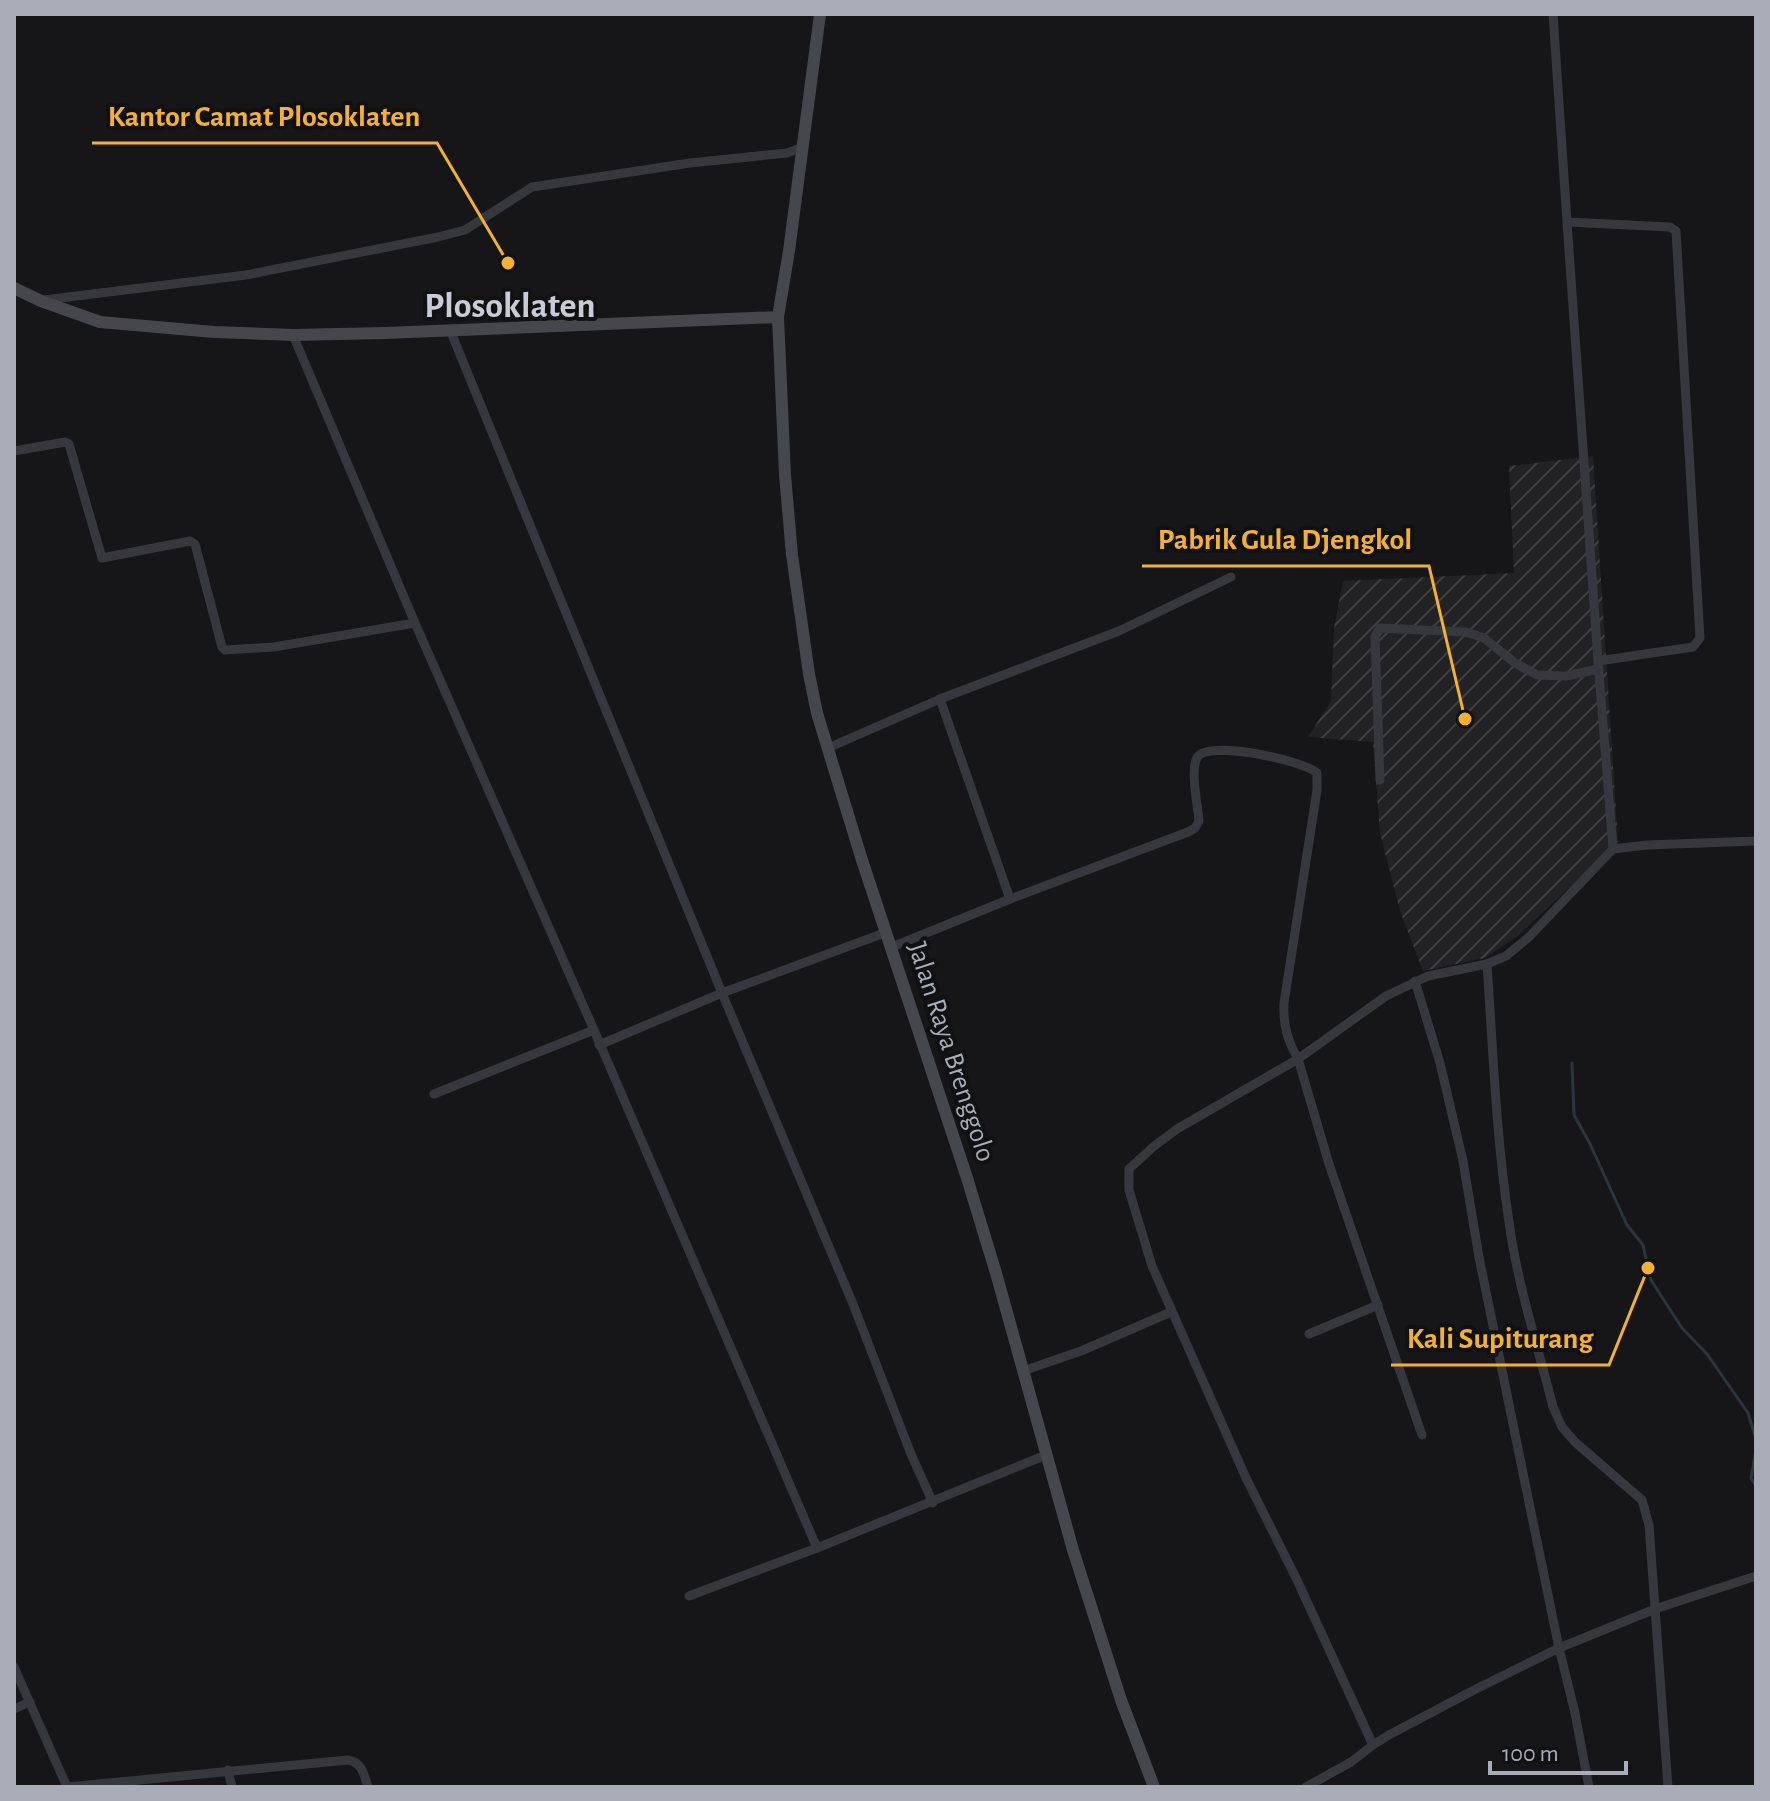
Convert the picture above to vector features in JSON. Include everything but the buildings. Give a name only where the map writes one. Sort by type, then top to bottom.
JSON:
[{"type":"main road","name":"Jalan Raya Brenggolo","points":[[820,14],[778,317],[785,475],[792,555],[809,674],[817,713],[975,1205],[1073,1550],[1112,1672],[1154,1787]]},
{"type":"main road","points":[[14,288],[100,322],[293,335],[778,317]]},
{"type":"street","points":[[1553,14],[1613,849]]},
{"type":"street","points":[[41,301],[246,275],[438,237],[465,230],[532,187],[690,163],[787,153],[803,147]]},
{"type":"street","points":[[1380,780],[1375,637],[1380,628],[1466,632],[1484,638],[1515,663],[1537,675],[1566,676],[1598,665],[1693,647],[1700,638],[1676,231],[1670,227],[1567,222]]},
{"type":"street","points":[[450,330],[933,1503]]},
{"type":"street","points":[[293,335],[817,1548]]},
{"type":"street","points":[[14,451],[65,442],[69,444],[102,558],[190,541],[195,544],[225,650],[274,647],[415,623]]},
{"type":"street","points":[[828,748],[940,699],[1119,631],[1231,577]]},
{"type":"street","points":[[940,699],[1010,899]]},
{"type":"street","points":[[892,947],[1195,828],[1199,821],[1194,767],[1201,752],[1223,751],[1282,759],[1310,767],[1317,773],[1283,1023],[1298,1059],[1329,1164],[1422,1435]]},
{"type":"street","points":[[1373,1745],[1171,1312],[1152,1266],[1133,1205],[1129,1169],[1177,1129],[1298,1059],[1386,996],[1428,976],[1487,964],[1506,956],[1613,849],[1756,841]]},
{"type":"street","points":[[599,1045],[722,993],[887,932]]},
{"type":"street","points":[[1487,964],[1500,1149],[1513,1250],[1553,1407],[1562,1427],[1575,1442],[1642,1500],[1649,1525],[1668,1787]]},
{"type":"street","points":[[1415,981],[1440,1063],[1463,1161],[1479,1257],[1589,1787]]},
{"type":"street","points":[[434,1094],[594,1030]]},
{"type":"street","points":[[1309,1334],[1378,1305]]},
{"type":"street","points":[[1023,1371],[1081,1351],[1171,1312]]},
{"type":"street","points":[[1498,1344],[1535,1337]]},
{"type":"street","points":[[689,1596],[933,1503],[1046,1455]]},
{"type":"street","points":[[1306,1787],[1351,1762],[1373,1745],[1559,1648],[1655,1609],[1756,1576]]},
{"type":"street","points":[[14,1667],[67,1787],[348,1760],[360,1766],[368,1787]]},
{"type":"street","points":[[14,1709],[30,1702]]},
{"type":"street","points":[[228,1770],[232,1787]]},
{"type":"shaded area","points":[[1593,456],[1618,842],[1519,935],[1485,958],[1423,971],[1400,911],[1380,833],[1373,742],[1308,737],[1331,701],[1334,628],[1343,581],[1514,573],[1509,466]]},
{"type":"waterway","points":[[1572,1063],[1574,1115],[1627,1225],[1643,1245],[1651,1280],[1682,1328],[1707,1354],[1748,1413],[1756,1439]]},
{"type":"waterway","points":[[1756,1450],[1751,1478],[1756,1486]]},
{"type":"place","name":"Kantor Camat Plosoklaten","points":[[508,263]]},
{"type":"place","name":"Pabrik Gula Djengkol","points":[[1465,719]]},
{"type":"place","name":"Kali Supiturang","points":[[1648,1268]]},
{"type":"district","name":"Plosoklaten","points":[[510,306]]}]
